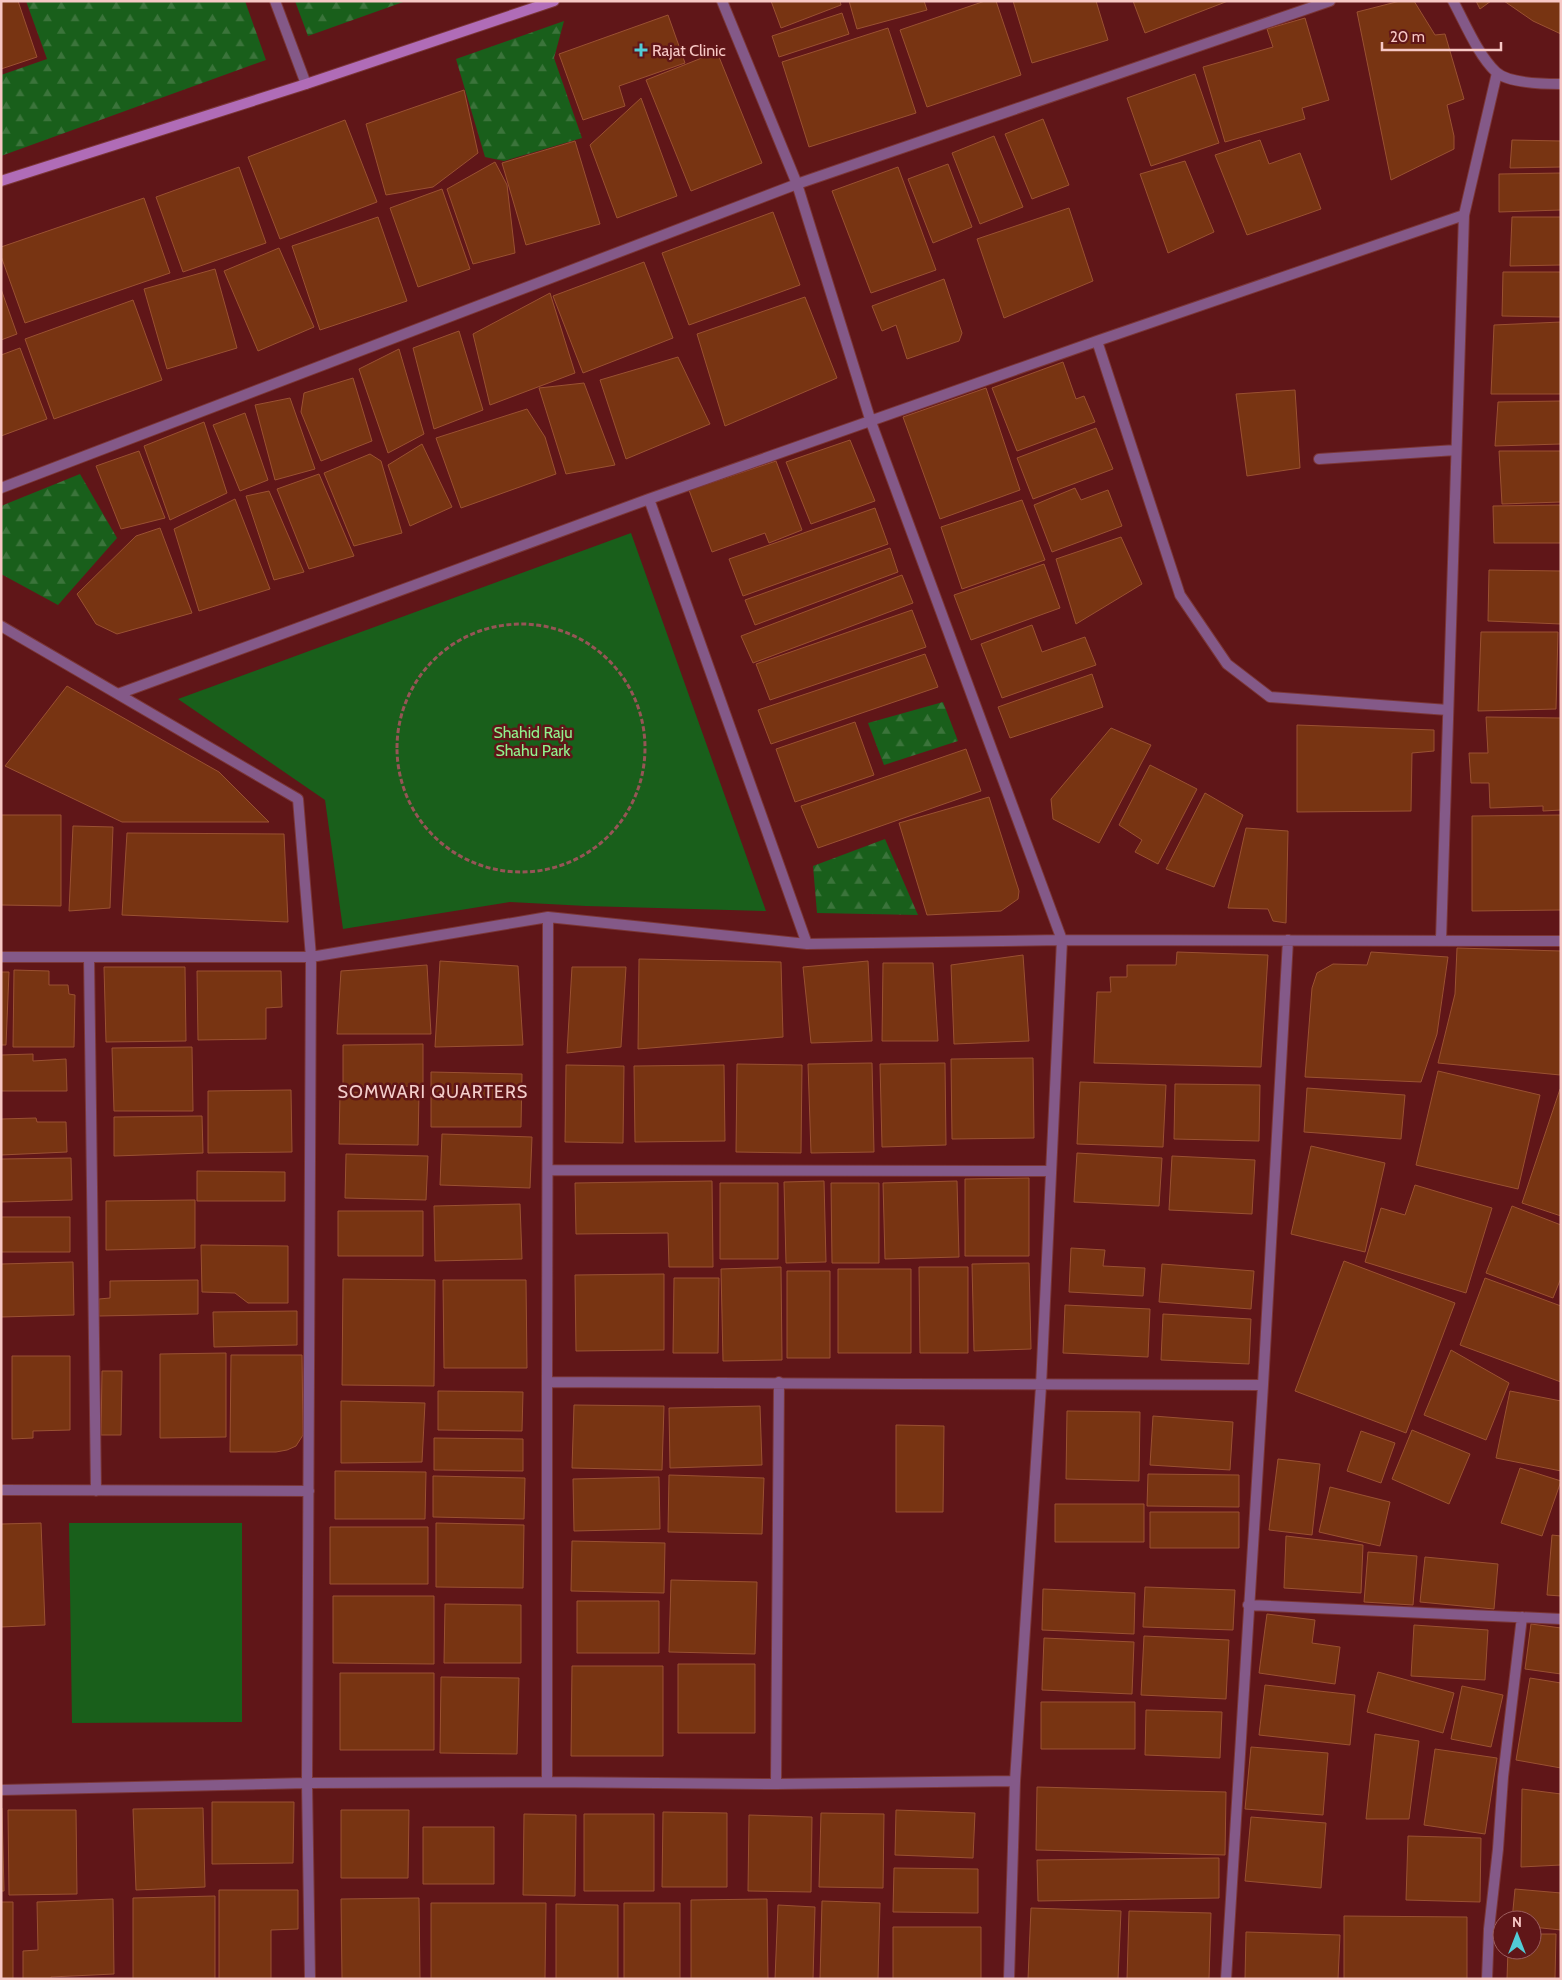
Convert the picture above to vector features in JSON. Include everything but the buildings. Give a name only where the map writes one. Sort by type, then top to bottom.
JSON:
[{"type":"street","points":[[275,1],[306,84]]},
{"type":"street","points":[[1,182],[306,84],[554,1]]},
{"type":"street","points":[[722,1],[797,184],[871,422],[1062,940],[1041,1386],[1015,1781],[1009,1979]]},
{"type":"street","points":[[1,488],[797,184],[1330,1]]},
{"type":"street","points":[[1453,1],[1479,50],[1497,73],[1530,84],[1561,84]]},
{"type":"street","points":[[1442,940],[1464,215],[1497,73]]},
{"type":"street","points":[[118,694],[649,499],[1097,341],[1464,215]]},
{"type":"street","points":[[1097,341],[1180,595],[1226,664],[1270,697],[1448,710]]},
{"type":"street","points":[[1319,459],[1456,450]]},
{"type":"street","points":[[649,499],[807,944]]},
{"type":"street","points":[[1,626],[298,799],[311,957],[307,1783],[310,1979]]},
{"type":"street","points":[[546,1782],[548,917]]},
{"type":"street","points":[[1,957],[311,957],[548,917],[807,944],[1062,940],[1561,941]]},
{"type":"street","points":[[1226,1979],[1263,1386],[1288,940]]},
{"type":"street","points":[[89,957],[96,1490]]},
{"type":"street","points":[[548,1170],[1051,1172]]},
{"type":"street","points":[[547,1382],[1263,1386]]},
{"type":"street","points":[[776,1784],[779,1382]]},
{"type":"street","points":[[1,1490],[309,1491]]},
{"type":"street","points":[[1248,1605],[1561,1619]]},
{"type":"street","points":[[1486,1979],[1503,1777],[1522,1617]]},
{"type":"street","points":[[1,1790],[307,1783],[546,1782],[776,1784],[1015,1781]]},
{"type":"path","points":[[528,622],[554,626],[593,644],[633,690],[647,748],[633,805],[607,839],[570,863],[534,872],[490,869],[444,846],[420,823],[399,780],[395,753],[401,710],[425,665],[474,630],[528,622]]},
{"type":"green space","points":[[26,1],[245,1],[266,60],[1,156],[1,75],[47,59]]},
{"type":"green space","points":[[295,1],[406,1],[308,36]]},
{"type":"green space","points":[[564,21],[554,58],[582,138],[504,161],[485,157],[456,59]]},
{"type":"green space","points":[[80,474],[117,538],[58,605],[1,574],[1,506]]},
{"type":"green space","name":"Shahid Raju Shahu Park","points":[[631,533],[766,911],[510,902],[343,929],[325,800],[178,699]]},
{"type":"green space","points":[[943,702],[958,741],[884,765],[868,723]]},
{"type":"green space","points":[[885,839],[918,915],[817,913],[813,866]]},
{"type":"green space","points":[[69,1523],[242,1523],[242,1722],[72,1723]]},
{"type":"place","name":"Rajat Clinic","points":[[641,50]]},
{"type":"district","name":"SOMWARI QUARTERS","points":[[433,1092]]}]
